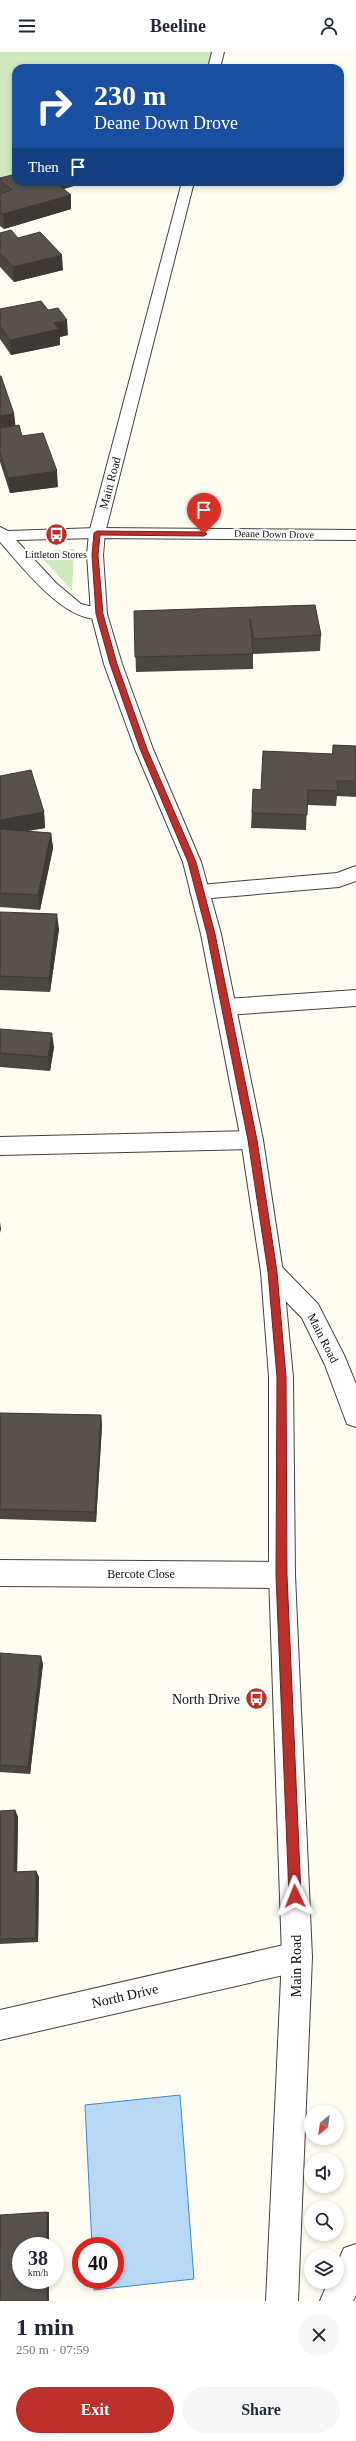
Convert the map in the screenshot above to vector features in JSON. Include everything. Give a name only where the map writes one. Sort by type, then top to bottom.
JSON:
[{"type":"street","points":[[215,64],[218,52]]},
{"type":"street","name":"Main Road","points":[[187,186],[97,533],[95,555],[99,614],[113,664],[141,742],[192,862],[211,934],[252,1140],[272,1272],[282,1377],[282,1575],[297,1957],[282,2301]]},
{"type":"street","name":"Deane Down Drove","points":[[2,534],[97,533],[356,535]]},
{"type":"street","points":[[2,534],[50,587],[75,608],[99,614]]},
{"type":"street","points":[[200,892],[339,880],[356,873]]},
{"type":"street","points":[[226,1008],[356,998]]},
{"type":"street","points":[[0,1146],[252,1140]]},
{"type":"street","name":"Main Road","points":[[272,1272],[310,1311],[336,1363],[356,1416]]},
{"type":"street","name":"Bercote Close","points":[[0,1573],[282,1575]]},
{"type":"street","name":"North Drive","points":[[0,2025],[297,1957]]},
{"type":"street","points":[[336,2301],[356,2260]]},
{"type":"green space","points":[[0,52],[212,52],[208,64],[12,64],[12,185],[0,193]]},
{"type":"green space","points":[[74,549],[72,591],[37,552]]},
{"type":"water","points":[[180,2095],[194,2279],[124,2287],[124,2237],[92,2237],[85,2105]]},
{"type":"building","points":[[12,175],[12,186],[60,186],[71,195],[3,214],[0,212],[0,194],[12,190],[0,180],[0,178]]},
{"type":"building","points":[[11,230],[18,238],[40,232],[62,255],[13,267],[0,253],[0,233]]},
{"type":"building","points":[[41,301],[48,310],[58,308],[67,320],[54,323],[59,329],[10,340],[0,326],[0,309]]},
{"type":"building","points":[[1,376],[14,414],[0,416]]},
{"type":"building","points":[[19,425],[22,436],[43,433],[57,471],[8,478],[0,452],[0,428]]},
{"type":"building","points":[[315,605],[321,635],[254,639],[250,619],[253,654],[135,657],[134,611]]},
{"type":"building","points":[[333,745],[356,746],[356,781],[337,781],[338,791],[308,790],[307,815],[252,813],[253,789],[261,790],[263,751],[333,754]]},
{"type":"building","points":[[31,770],[44,812],[0,820],[0,776]]},
{"type":"building","points":[[0,829],[51,833],[38,895],[0,893]]},
{"type":"building","points":[[0,912],[57,914],[49,978],[0,976]]},
{"type":"building","points":[[0,1029],[52,1033],[48,1057],[0,1053]]},
{"type":"building","points":[[0,1413],[101,1415],[95,1512],[0,1509]]},
{"type":"building","points":[[0,1653],[41,1656],[28,1767],[0,1765]]},
{"type":"building","points":[[15,1810],[14,1872],[36,1871],[36,1938],[0,1939],[0,1811]]},
{"type":"building","points":[[47,2212],[47,2237],[12,2237],[12,2289],[47,2289],[47,2301],[0,2301],[0,2215]]},
{"type":"place","name":"Littleton Stores","points":[[56,534]]},
{"type":"place","name":"North Drive","points":[[256,1699]]},
{"type":"route","points":[[204,534],[97,533],[95,555],[99,614],[106,633],[113,664],[144,749],[192,862],[211,934],[252,1140],[272,1272],[282,1377],[282,1575],[292,1790],[295,1896]]}]
